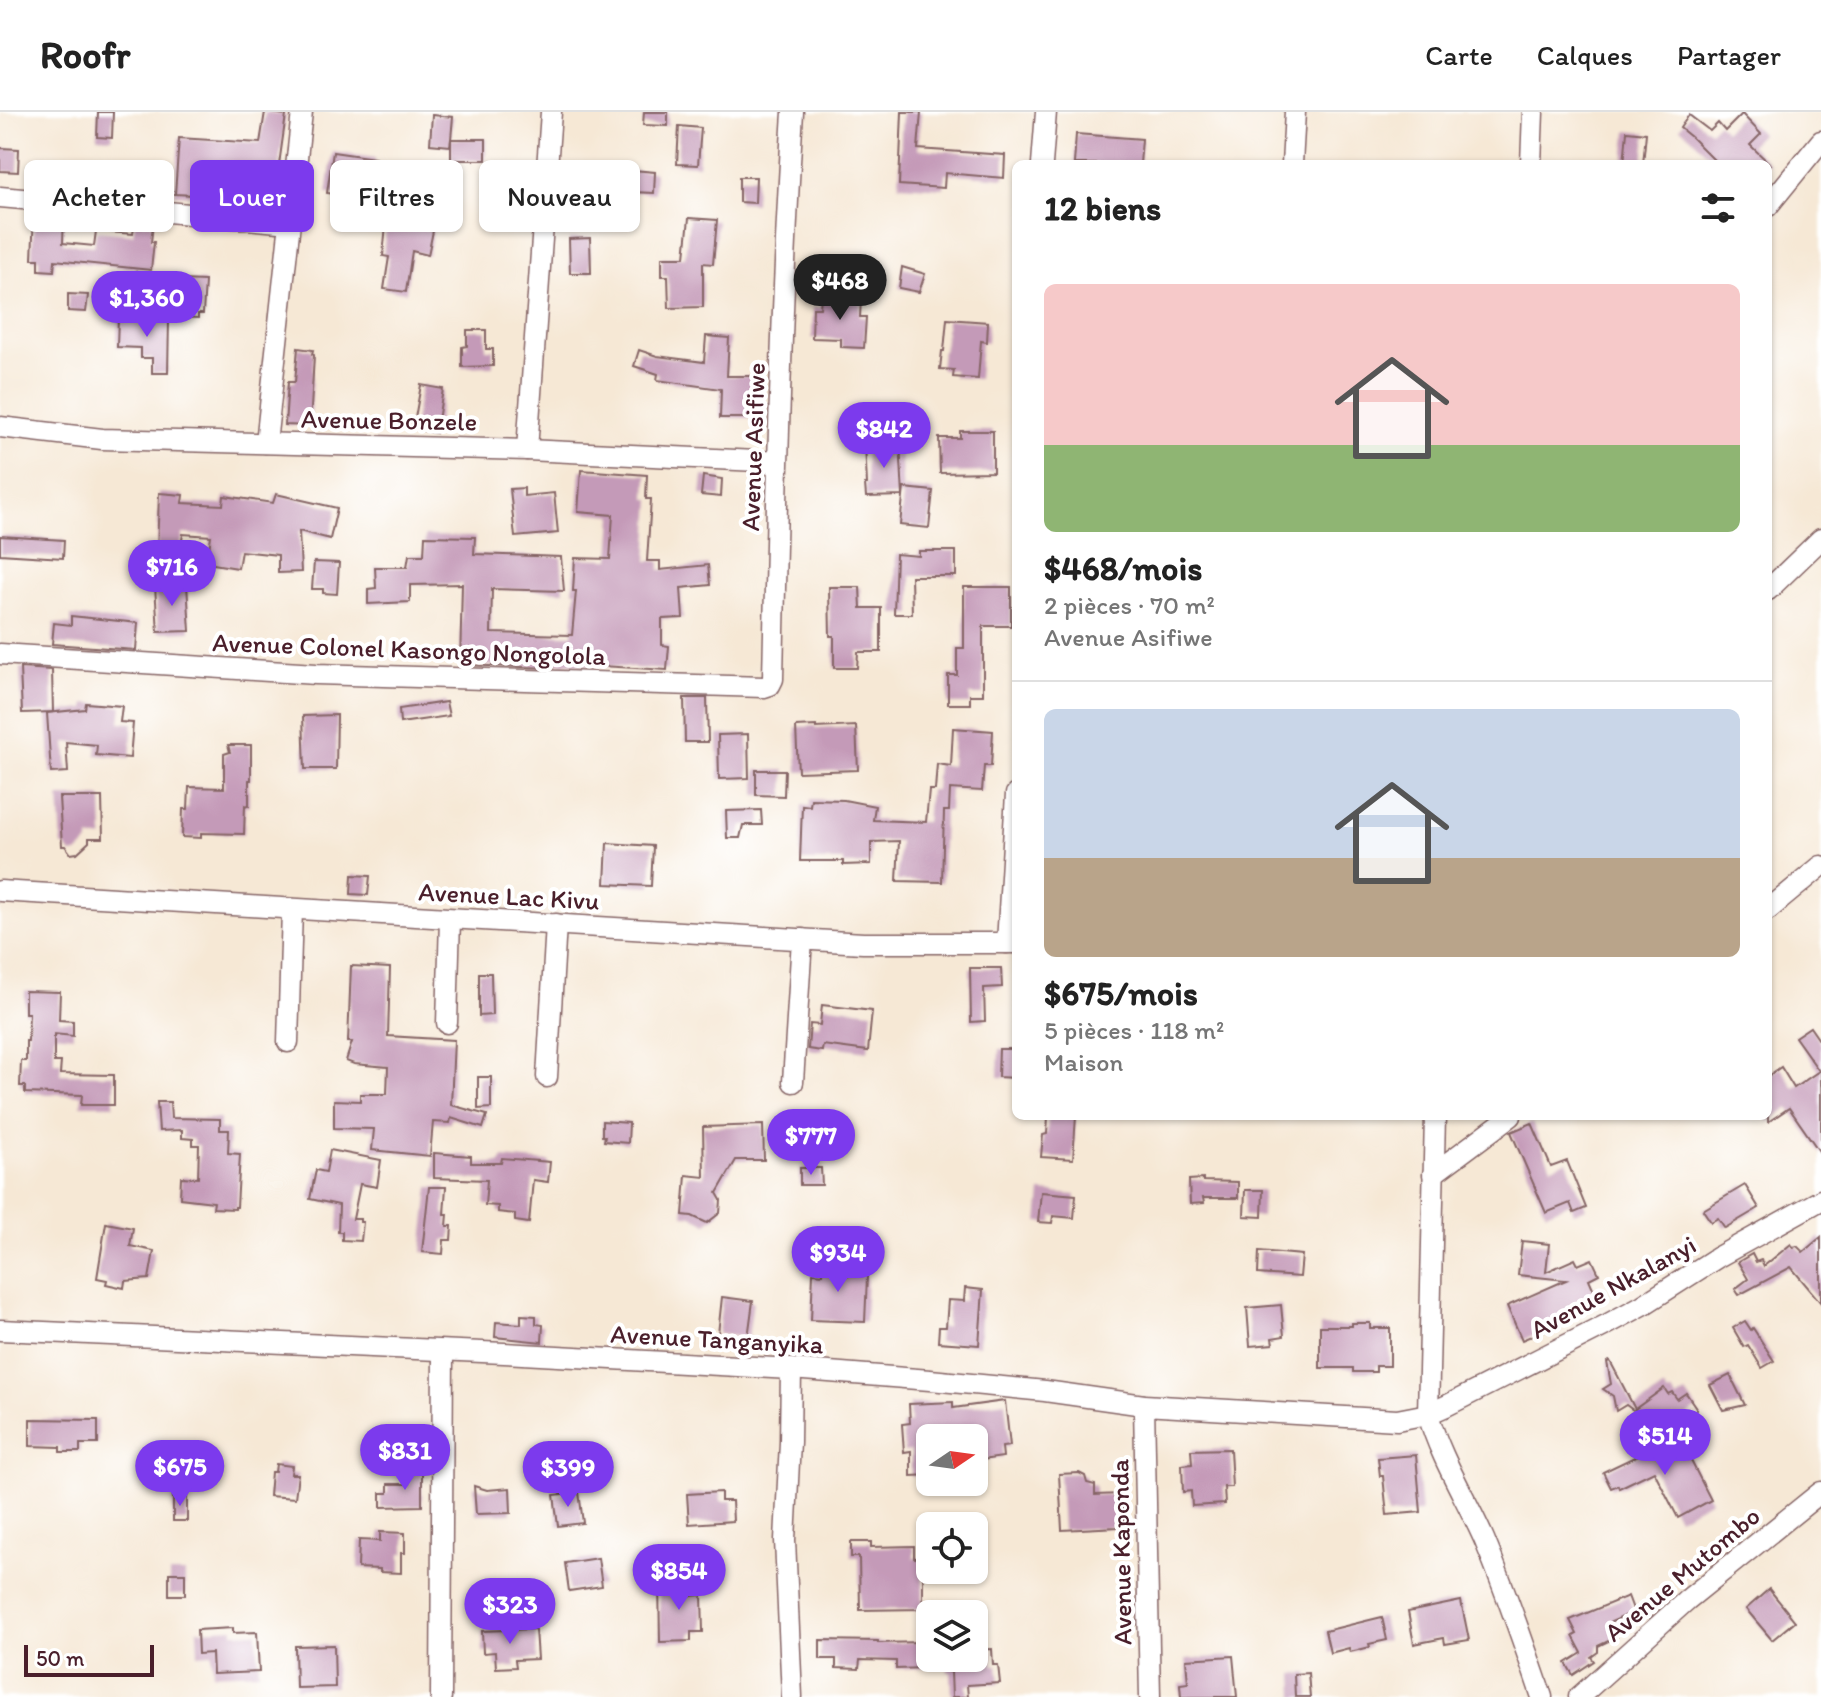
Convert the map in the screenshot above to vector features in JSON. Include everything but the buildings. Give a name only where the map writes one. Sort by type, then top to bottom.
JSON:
[{"type":"street","points":[[297,160],[302,112]]},
{"type":"street","points":[[527,450],[551,112]]},
{"type":"street","name":"Avenue Asifiwe","points":[[768,686],[773,679],[777,462],[793,112]]},
{"type":"street","points":[[1042,160],[1046,112]]},
{"type":"street","points":[[1292,160],[1295,112]]},
{"type":"street","points":[[1531,160],[1533,112]]},
{"type":"street","points":[[1772,201],[1821,141]]},
{"type":"street","points":[[0,197],[190,214]]},
{"type":"street","points":[[266,443],[289,232]]},
{"type":"street","name":"Avenue Bonzele","points":[[0,427],[102,439],[527,450],[777,462]]},
{"type":"street","points":[[1772,586],[1821,539]]},
{"type":"street","name":"Avenue Colonel Kasongo Nongolola","points":[[0,654],[316,674],[768,686]]},
{"type":"street","points":[[1772,907],[1821,866]]},
{"type":"street","name":"Avenue Lac Kivu","points":[[0,891],[863,943],[1012,943]]},
{"type":"street","points":[[288,1042],[292,909]]},
{"type":"street","points":[[447,1023],[450,919]]},
{"type":"street","points":[[547,1077],[556,924]]},
{"type":"street","points":[[793,1082],[802,939]]},
{"type":"street","points":[[1435,1120],[1428,1414],[1518,1624],[1542,1697]]},
{"type":"street","points":[[1433,1174],[1506,1120]]},
{"type":"street","name":"Avenue Nkalanyi","points":[[1428,1414],[1643,1305],[1718,1257],[1821,1200]]},
{"type":"street","name":"Avenue Tanganyika","points":[[0,1330],[791,1369],[988,1385],[1144,1405],[1378,1420],[1428,1414]]},
{"type":"street","points":[[441,1697],[443,1351]]},
{"type":"street","points":[[791,1369],[785,1540],[792,1697]]},
{"type":"street","name":"Avenue Kaponda","points":[[1144,1405],[1150,1697]]},
{"type":"street","name":"Avenue Mutombo","points":[[1579,1697],[1687,1600],[1821,1492]]}]
